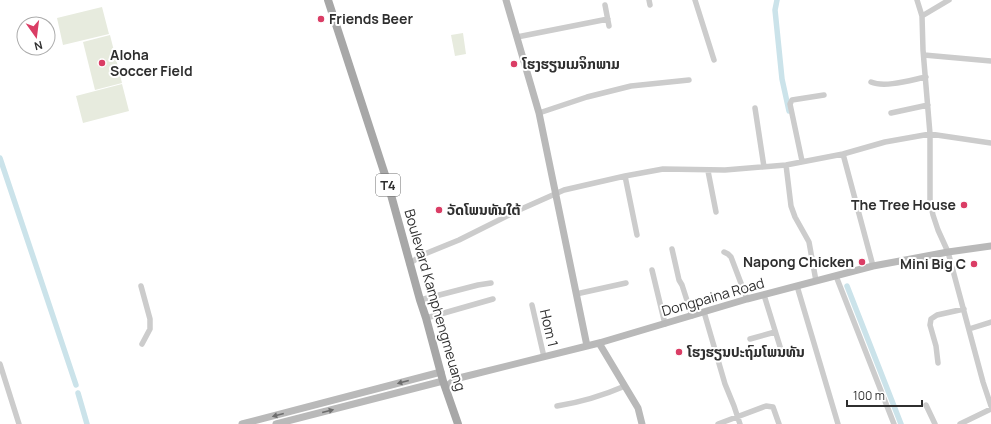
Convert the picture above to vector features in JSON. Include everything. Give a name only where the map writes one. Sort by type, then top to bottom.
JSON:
[{"type":"main road","name":"Boulevard Kamphengmeuang","points":[[328,0],[388,184],[409,264],[458,424]]},
{"type":"street","points":[[506,0],[539,113],[587,346]]},
{"type":"street","points":[[695,0],[714,60]]},
{"type":"street","points":[[917,0],[922,16],[930,134],[930,202],[932,215],[948,252],[991,408],[960,424]]},
{"type":"street","points":[[922,16],[949,0]]},
{"type":"street","points":[[605,6],[609,26]]},
{"type":"street","points":[[517,37],[608,19]]},
{"type":"street","points":[[924,55],[991,61]]},
{"type":"street","points":[[871,82],[890,84],[926,78]]},
{"type":"street","points":[[539,113],[587,97],[631,86],[689,80]]},
{"type":"street","points":[[802,161],[790,104],[792,100],[824,95]]},
{"type":"street","points":[[891,113],[928,105]]},
{"type":"street","points":[[754,108],[764,166]]},
{"type":"street","points":[[409,264],[422,255],[459,240],[555,193],[625,176],[663,170],[725,170],[786,165],[843,154],[885,142],[930,134],[991,143]]},
{"type":"street","points":[[843,154],[873,266]]},
{"type":"street","points":[[786,165],[791,206],[795,217],[809,242],[816,281]]},
{"type":"street","points":[[708,170],[716,212]]},
{"type":"street","points":[[625,176],[637,235]]},
{"type":"street","name":"Dongpaina Road","points":[[276,424],[445,384],[459,378],[599,343],[747,299],[873,266],[948,252],[991,246]]},
{"type":"street","points":[[672,249],[679,280],[692,316]]},
{"type":"street","points":[[724,252],[731,257],[747,299]]},
{"type":"street","points":[[652,270],[666,324]]},
{"type":"street","points":[[836,276],[894,424]]},
{"type":"street","points":[[420,300],[490,283]]},
{"type":"street","points":[[576,294],[626,283]]},
{"type":"street","points":[[141,286],[150,319],[150,329],[142,344]]},
{"type":"street","points":[[798,286],[838,424]]},
{"type":"street","points":[[764,295],[782,353]]},
{"type":"street","points":[[426,318],[493,299]]},
{"type":"street","name":"Hom 1","points":[[532,305],[544,356]]},
{"type":"street","points":[[938,363],[936,346],[930,325],[931,320],[937,315],[964,308]]},
{"type":"street","points":[[704,312],[725,384],[740,424]]},
{"type":"street","points":[[969,329],[991,322]]},
{"type":"street","points":[[750,339],[776,332]]},
{"type":"street","points":[[599,343],[638,408],[642,424]]},
{"type":"street","points":[[0,364],[20,424]]},
{"type":"street","points":[[242,424],[441,372]]},
{"type":"street","points":[[557,406],[579,403],[625,386]]},
{"type":"street","points":[[926,405],[935,424]]},
{"type":"street","points":[[718,424],[766,406],[773,407],[779,424]]},
{"type":"shaded area","points":[[102,7],[109,34],[63,45],[57,18]]},
{"type":"shaded area","points":[[463,33],[466,54],[455,56],[451,35]]},
{"type":"shaded area","name":"Aloha Soccer Field","points":[[110,35],[122,83],[95,90],[83,42]]},
{"type":"shaded area","points":[[122,84],[129,111],[83,123],[76,96]]},
{"type":"waterway","points":[[777,0],[775,10],[782,79],[789,111]]},
{"type":"waterway","points":[[0,158],[76,385]]},
{"type":"waterway","points":[[847,286],[901,424]]},
{"type":"waterway","points":[[78,393],[87,424]]},
{"type":"place","name":"Friends Beer","points":[[321,19]]},
{"type":"place","name":"Aloha Soccer Field","points":[[102,63]]},
{"type":"place","name":"ໂຮງຮຽນເມຈິກພາມ","points":[[514,64]]},
{"type":"place","name":"The Tree House","points":[[964,205]]},
{"type":"place","name":"ວັດໂພນທັນໃຕ້","points":[[439,210]]},
{"type":"place","name":"Napong Chicken","points":[[862,262]]},
{"type":"place","name":"Mini Big C","points":[[974,264]]},
{"type":"place","name":"ໂຮງຮຽນປະຖົມໂພນທັນ","points":[[679,352]]}]
